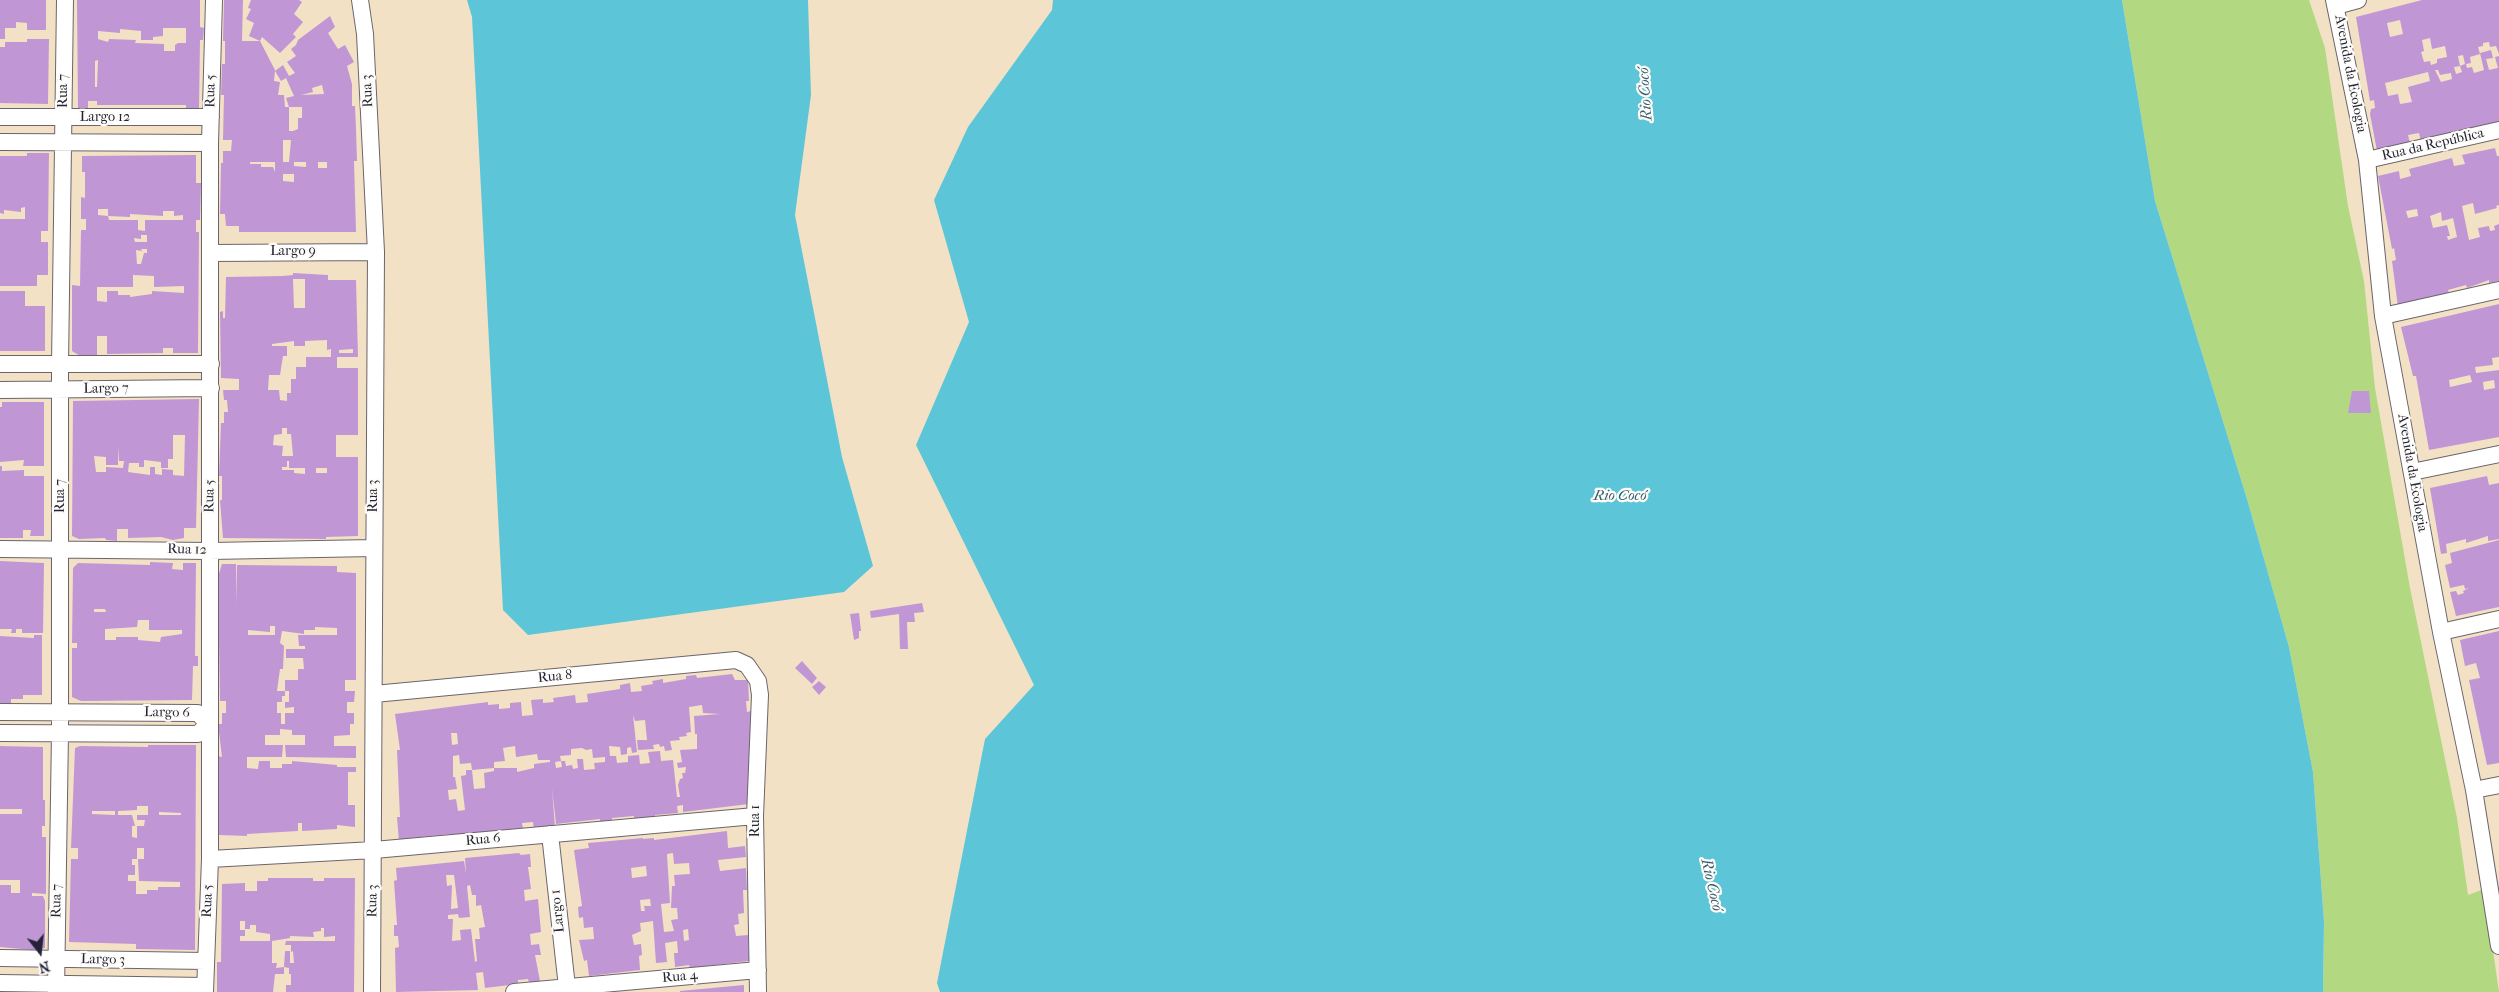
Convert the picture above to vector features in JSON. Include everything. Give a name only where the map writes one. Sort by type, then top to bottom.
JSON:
[{"type":"street","name":"Rua 7","points":[[56,988],[60,733],[60,365],[65,0]]},
{"type":"street","name":"Rua 5","points":[[205,989],[210,858],[208,724],[211,388],[210,143],[214,0]]},
{"type":"street","name":"Rua 3","points":[[360,0],[365,34],[376,252],[372,992]]},
{"type":"street","points":[[2335,3],[2358,0]]},
{"type":"street","name":"Avenida da Ecologia","points":[[2335,3],[2367,160],[2383,316],[2441,632],[2474,790],[2499,946]]},
{"type":"street","name":"Largo 12","points":[[0,117],[211,117]]},
{"type":"street","name":"Rua da República","points":[[2367,160],[2499,130]]},
{"type":"street","name":"Largo 12","points":[[0,142],[210,143]]},
{"type":"street","name":"Largo 9","points":[[210,252],[376,252]]},
{"type":"street","points":[[2383,316],[2499,290]]},
{"type":"street","name":"Largo 7","points":[[0,364],[211,364]]},
{"type":"street","name":"Largo 7","points":[[0,390],[211,388]]},
{"type":"street","points":[[2412,472],[2499,454]]},
{"type":"street","name":"Rua 12","points":[[0,549],[210,551],[374,548]]},
{"type":"street","points":[[2441,632],[2499,619]]},
{"type":"street","name":"Rua 8","points":[[374,694],[736,660]]},
{"type":"street","name":"Rua 1","points":[[736,660],[753,670],[758,681],[760,695],[755,816],[758,992]]},
{"type":"street","name":"Largo 6","points":[[0,712],[198,713],[208,724],[198,734],[0,733]]},
{"type":"street","points":[[2474,790],[2499,785]]},
{"type":"street","name":"Rua 6","points":[[210,858],[374,850],[755,816]]},
{"type":"street","name":"Largo 1","points":[[550,834],[567,987]]},
{"type":"street","name":"Largo 3","points":[[0,958],[206,961]]},
{"type":"street","name":"Rua 4","points":[[514,992],[758,970]]},
{"type":"street","name":"Largo 3","points":[[0,983],[56,988],[205,989]]},
{"type":"green space","points":[[2122,0],[2309,0],[2325,48],[2348,206],[2364,281],[2375,388],[2410,588],[2457,818],[2468,895],[2484,889],[2499,992],[2323,992],[2324,922],[2313,772],[2289,647],[2247,499],[2155,201]]},
{"type":"water","points":[[467,0],[808,0],[811,95],[795,215],[842,457],[873,566],[844,592],[528,635],[503,610],[472,17]]},
{"type":"water","name":"Rio Cocó","points":[[1053,0],[2122,0],[2155,201],[2247,499],[2289,647],[2313,772],[2324,922],[2323,992],[940,992],[937,983],[985,739],[1034,685],[916,445],[969,322],[934,200],[968,127],[1052,10]]},
{"type":"building","points":[[0,0],[46,0],[46,30],[27,30],[27,23],[16,22],[16,28],[5,28],[5,39],[0,39]]},
{"type":"building","points":[[77,0],[200,0],[200,27],[204,28],[203,40],[200,40],[199,108],[186,109],[186,105],[97,105],[97,101],[88,101],[88,108],[78,108]],"holes":[[[163,28],[186,28],[186,43],[175,45],[175,51],[164,51],[164,44],[135,43],[136,40],[109,39],[108,42],[98,39],[98,31],[120,33],[120,29],[141,31],[141,40],[153,40],[153,37],[163,36]],[[98,60],[97,87],[95,87],[95,61]]]},
{"type":"building","points":[[224,0],[243,0],[242,41],[260,41],[275,70],[274,81],[280,82],[278,95],[284,95],[285,107],[289,107],[286,98],[294,96],[286,78],[281,81],[275,71],[283,65],[289,76],[295,73],[287,62],[296,56],[291,49],[298,40],[330,16],[335,27],[328,33],[338,49],[345,45],[354,62],[347,66],[352,84],[352,106],[355,106],[357,161],[354,161],[356,232],[239,232],[239,226],[226,226],[225,214],[220,214],[221,163],[223,163],[223,151],[231,151],[232,140],[223,140],[224,95],[221,95],[222,64],[225,64],[225,41],[223,41]],"holes":[[[322,85],[324,94],[301,95],[313,92],[312,88]],[[289,107],[302,107],[302,118],[298,118],[298,129],[289,131]],[[283,140],[291,140],[289,162],[283,162]],[[250,162],[275,162],[275,172],[273,167],[261,167],[261,164],[250,164]],[[294,162],[306,162],[306,167],[294,166]],[[318,162],[327,162],[327,168],[318,168]],[[283,174],[294,174],[294,182],[283,181]]]},
{"type":"building","points":[[251,0],[299,0],[302,2],[294,14],[303,22],[293,34],[296,37],[280,53],[262,37],[260,41],[249,36],[254,23],[246,19],[251,9],[248,8]]},
{"type":"building","points":[[2422,0],[2499,0],[2499,54],[2496,46],[2490,47],[2489,42],[2483,43],[2483,46],[2478,47],[2480,54],[2470,57],[2471,63],[2466,64],[2467,68],[2472,67],[2474,73],[2484,70],[2480,53],[2491,50],[2493,58],[2486,59],[2489,70],[2498,68],[2495,57],[2499,56],[2499,123],[2421,142],[2419,133],[2408,135],[2410,143],[2377,151],[2370,114],[2371,109],[2375,108],[2374,100],[2370,101],[2356,17]],"holes":[[[2400,20],[2403,34],[2390,37],[2387,23]],[[2430,38],[2432,49],[2445,46],[2447,57],[2437,59],[2437,63],[2431,65],[2430,61],[2424,62],[2421,52],[2424,51],[2422,40]],[[2463,55],[2465,64],[2460,66],[2458,56]],[[2460,66],[2462,72],[2456,74],[2454,67]],[[2435,70],[2438,70],[2440,75],[2451,73],[2452,79],[2441,82]],[[2428,72],[2430,81],[2408,87],[2412,102],[2400,104],[2398,94],[2388,96],[2385,83]]]},
{"type":"building","points":[[27,39],[49,39],[48,104],[0,103],[0,47],[5,47],[5,42],[27,42]]},
{"type":"building","points":[[2495,148],[2497,156],[2499,156],[2499,205],[2496,206],[2497,208],[2475,214],[2473,203],[2462,206],[2469,240],[2480,237],[2478,228],[2489,226],[2490,231],[2495,230],[2494,226],[2499,224],[2499,281],[2489,283],[2489,280],[2467,288],[2466,285],[2448,290],[2449,293],[2398,307],[2392,261],[2396,260],[2394,248],[2392,249],[2378,176],[2399,171],[2400,179],[2411,176],[2409,169],[2452,158],[2454,166],[2465,164],[2462,155]],"holes":[[[2417,209],[2418,216],[2408,218],[2406,211]],[[2441,212],[2442,221],[2453,218],[2457,237],[2448,240],[2447,236],[2450,236],[2447,225],[2433,228],[2430,216]]]},
{"type":"building","points":[[27,153],[49,153],[48,231],[41,231],[41,242],[48,242],[48,275],[37,275],[37,286],[0,286],[0,219],[25,219],[25,207],[21,208],[21,212],[4,210],[4,214],[0,213],[0,156],[27,156]]},
{"type":"building","points":[[196,155],[196,183],[201,183],[200,220],[196,220],[196,232],[199,232],[198,353],[173,353],[173,348],[163,348],[163,353],[107,354],[107,336],[97,336],[97,357],[82,357],[72,351],[72,285],[80,286],[81,230],[86,230],[86,219],[81,219],[81,197],[85,198],[85,172],[82,172],[82,156]],"holes":[[[98,209],[108,209],[108,216],[98,215]],[[163,211],[174,211],[174,216],[183,215],[183,220],[145,220],[145,231],[138,230],[138,220],[109,220],[108,216],[130,217],[130,214],[163,216]],[[141,235],[147,235],[147,242],[135,242],[134,238],[141,239]],[[141,249],[147,249],[141,264],[137,264],[136,250],[142,251]],[[133,275],[154,276],[154,287],[184,286],[184,293],[152,291],[152,294],[130,297],[130,295],[118,295],[118,291],[107,291],[107,302],[97,301],[97,287],[133,287]]]},
{"type":"building","points":[[293,273],[328,275],[328,280],[356,280],[358,357],[337,357],[337,368],[358,368],[358,435],[336,435],[336,457],[358,457],[358,536],[326,537],[326,539],[223,538],[220,500],[222,500],[222,476],[219,476],[221,423],[224,423],[224,412],[228,412],[227,400],[224,400],[223,390],[239,390],[239,379],[221,378],[220,312],[223,311],[223,318],[225,318],[226,277],[293,275]],"holes":[[[293,279],[305,279],[305,308],[294,308]],[[327,340],[327,350],[331,349],[331,357],[306,357],[306,367],[296,367],[296,379],[291,379],[291,393],[287,393],[287,401],[280,400],[279,390],[268,390],[269,375],[280,375],[283,356],[287,356],[287,346],[272,346],[272,344],[294,341],[294,346],[305,346],[305,341]],[[353,349],[353,353],[339,353],[339,350]],[[282,428],[287,428],[287,434],[291,434],[293,456],[282,456],[283,446],[273,445],[274,435],[282,434]],[[287,461],[289,461],[289,468],[305,468],[305,474],[294,473],[294,470],[282,470],[282,467],[287,467]],[[316,468],[327,468],[327,473],[316,473]]]},
{"type":"building","points":[[0,291],[25,291],[25,306],[45,306],[45,351],[0,351]]},
{"type":"building","points":[[2499,304],[2499,357],[2492,358],[2493,365],[2475,367],[2476,373],[2499,370],[2499,437],[2429,450],[2416,376],[2413,376],[2401,327]],"holes":[[[2470,375],[2472,382],[2450,387],[2449,380]],[[2494,380],[2495,388],[2484,390],[2483,382]]]},
{"type":"building","points":[[2352,391],[2369,391],[2371,413],[2348,413]]},
{"type":"building","points":[[199,399],[196,528],[184,528],[184,538],[173,540],[161,537],[128,538],[128,529],[117,529],[117,541],[106,540],[105,538],[79,539],[72,536],[73,401]],"holes":[[[173,435],[185,435],[184,476],[173,475],[173,470],[162,469],[162,475],[155,474],[155,467],[150,467],[150,475],[128,472],[129,463],[139,463],[139,467],[144,467],[144,460],[161,462],[161,468],[168,468],[168,459],[173,459]],[[118,447],[119,461],[124,461],[123,468],[106,467],[106,472],[96,472],[94,456],[106,457],[106,465],[118,465]]]},
{"type":"building","points":[[2,402],[44,402],[44,466],[23,466],[24,460],[0,462],[0,407],[2,407]]},
{"type":"building","points":[[0,466],[2,466],[2,471],[24,470],[24,476],[44,476],[44,536],[30,536],[31,530],[23,530],[23,538],[0,538]]},
{"type":"building","points":[[2487,476],[2489,485],[2499,483],[2499,539],[2488,541],[2488,536],[2466,543],[2466,539],[2446,544],[2447,553],[2441,554],[2430,488]]},
{"type":"building","points":[[2499,540],[2499,607],[2456,616],[2450,592],[2456,591],[2458,595],[2464,593],[2463,591],[2469,588],[2465,589],[2464,585],[2450,588],[2445,565],[2452,563],[2450,553]]},
{"type":"building","points":[[0,561],[44,563],[43,633],[22,633],[22,629],[16,629],[16,633],[11,633],[12,629],[0,629]]},
{"type":"building","points":[[150,562],[173,563],[172,569],[183,570],[183,563],[196,563],[195,656],[198,656],[198,666],[193,666],[192,700],[81,701],[72,697],[72,648],[77,648],[77,643],[72,643],[73,568],[78,563],[150,565]],"holes":[[[94,609],[105,609],[106,612],[94,612]],[[138,620],[149,620],[149,630],[182,630],[182,634],[161,637],[160,642],[138,640],[138,637],[116,637],[116,640],[105,640],[105,629],[137,627]]]},
{"type":"building","points":[[222,564],[236,564],[236,605],[237,565],[337,566],[337,572],[356,573],[356,680],[345,680],[345,691],[355,691],[354,702],[347,702],[347,713],[354,713],[354,724],[350,724],[350,735],[334,736],[334,746],[356,746],[356,758],[286,757],[285,745],[305,745],[305,735],[292,735],[292,730],[280,729],[280,735],[265,735],[265,745],[283,745],[282,757],[247,757],[247,768],[258,769],[259,761],[270,761],[270,768],[282,768],[282,764],[292,764],[292,761],[337,765],[337,767],[356,767],[356,772],[348,772],[348,805],[355,805],[355,827],[337,825],[337,829],[302,831],[302,823],[298,823],[298,831],[247,834],[247,836],[218,835],[218,756],[222,757],[218,724],[222,724],[222,713],[226,713],[226,701],[220,701],[218,577]],"holes":[[[270,626],[275,626],[275,635],[248,635],[248,630],[270,632]],[[315,627],[337,628],[337,635],[298,635],[299,646],[305,646],[305,649],[286,649],[286,658],[303,658],[304,669],[298,669],[298,680],[285,680],[285,691],[277,691],[280,669],[283,669],[284,646],[280,643],[282,631],[304,634],[304,630],[315,630]],[[285,691],[289,691],[289,702],[285,702],[285,708],[294,707],[294,713],[285,713],[285,724],[281,724],[281,713],[277,713],[277,702],[282,702],[282,696],[285,696]]]},
{"type":"building","points":[[922,603],[924,612],[914,613],[915,622],[907,622],[908,649],[900,649],[899,614],[871,618],[870,611]]},
{"type":"building","points":[[859,613],[861,631],[859,631],[859,638],[854,640],[850,614]]},
{"type":"building","points":[[2499,631],[2499,763],[2487,765],[2469,680],[2480,678],[2476,663],[2465,666],[2460,640]]},
{"type":"building","points":[[34,635],[42,635],[42,695],[23,695],[23,699],[11,699],[11,703],[0,703],[0,636],[34,638]]},
{"type":"building","points":[[802,661],[817,678],[812,684],[795,668]]},
{"type":"building","points":[[732,674],[735,680],[748,680],[749,701],[746,701],[747,712],[751,711],[749,804],[683,812],[683,805],[677,806],[678,813],[655,815],[655,818],[634,820],[634,816],[612,818],[612,822],[600,823],[600,819],[556,824],[552,788],[555,828],[534,830],[533,822],[522,823],[523,828],[501,830],[502,832],[450,837],[450,834],[402,839],[402,842],[399,842],[397,817],[400,817],[397,750],[400,750],[395,714],[488,702],[488,705],[499,704],[499,709],[510,708],[510,703],[521,702],[522,716],[533,715],[531,700],[543,699],[543,703],[554,702],[553,698],[575,695],[576,703],[588,702],[587,694],[620,689],[620,685],[630,683],[631,692],[642,691],[641,686],[653,684],[652,681],[663,679],[663,683],[686,679],[686,676],[696,675],[697,678]],"holes":[[[702,705],[703,713],[720,714],[694,716],[697,749],[680,750],[682,762],[677,763],[678,768],[686,767],[685,773],[682,773],[683,778],[680,779],[678,785],[680,797],[677,797],[673,760],[661,761],[660,751],[648,752],[650,763],[640,764],[639,755],[628,756],[628,762],[617,763],[616,756],[610,756],[609,746],[620,747],[621,755],[627,754],[627,748],[631,747],[632,753],[637,752],[633,715],[635,721],[645,720],[647,740],[637,740],[638,750],[654,749],[653,745],[659,744],[660,747],[664,746],[665,751],[672,750],[670,741],[680,740],[679,737],[687,736],[686,733],[691,732],[689,707]],[[451,733],[457,733],[458,744],[452,745]],[[515,746],[516,757],[537,754],[538,760],[550,760],[550,762],[534,764],[534,768],[517,772],[517,768],[494,768],[494,762],[505,761],[503,748]],[[571,749],[592,749],[593,758],[605,757],[605,762],[594,763],[595,769],[584,770],[583,759],[577,759],[578,768],[573,769],[572,765],[566,766],[565,761],[561,761],[560,756],[571,755]],[[459,755],[460,764],[471,763],[472,770],[466,770],[466,775],[461,776],[465,810],[458,811],[456,799],[449,800],[448,790],[457,789],[455,777],[453,777],[453,756]],[[561,761],[562,767],[556,768],[555,762]],[[494,768],[494,771],[484,773],[485,788],[474,789],[472,770]]]},
{"type":"building","points":[[819,681],[826,687],[819,695],[812,687]]},
{"type":"building","points":[[148,745],[196,745],[195,950],[136,949],[136,944],[69,942],[71,859],[78,859],[78,848],[71,848],[75,748],[80,746],[148,747]],"holes":[[[137,806],[148,806],[148,815],[137,815],[137,820],[145,820],[144,826],[137,826],[137,838],[132,837],[132,826],[135,826],[132,815],[118,815],[118,811],[137,810]],[[92,811],[115,811],[115,815],[92,814]],[[159,812],[181,813],[181,815],[159,815]],[[137,848],[144,848],[144,859],[138,859],[139,881],[180,882],[180,887],[158,887],[158,890],[147,890],[147,894],[136,894],[136,881],[128,881],[128,875],[135,875],[135,865],[132,865],[132,859],[137,859]]]},
{"type":"building","points":[[0,746],[43,747],[45,826],[42,826],[42,837],[46,837],[46,894],[32,893],[32,896],[43,896],[45,901],[45,948],[32,950],[0,947],[0,885],[11,885],[11,893],[20,893],[20,880],[0,880],[0,814],[22,814],[22,809],[0,809]]},
{"type":"building","points":[[727,831],[728,848],[745,846],[746,857],[718,860],[720,871],[746,868],[747,890],[743,890],[744,913],[738,914],[739,924],[734,925],[736,936],[748,935],[749,961],[690,968],[689,965],[675,967],[674,953],[678,953],[677,941],[665,943],[667,962],[656,963],[653,921],[640,923],[641,931],[632,935],[634,945],[641,944],[642,955],[639,956],[640,970],[589,976],[587,960],[584,961],[579,940],[594,939],[593,927],[584,928],[583,917],[579,918],[578,907],[582,906],[574,850],[589,848],[588,843],[643,838],[654,838],[654,840]],"holes":[[[673,853],[674,864],[689,863],[690,874],[674,875],[675,886],[672,886],[671,908],[677,908],[678,919],[671,920],[674,931],[664,932],[661,904],[670,903],[667,854]],[[646,866],[647,876],[632,878],[631,868]],[[650,899],[651,906],[644,906],[645,911],[641,911],[640,900]],[[688,929],[689,940],[684,941],[683,930]]]},
{"type":"building","points":[[519,853],[521,855],[530,854],[531,867],[528,867],[531,889],[524,890],[525,901],[538,899],[541,932],[530,934],[531,945],[539,944],[541,955],[535,955],[540,981],[518,980],[518,984],[485,988],[483,972],[476,973],[478,990],[396,992],[395,948],[399,947],[398,936],[394,936],[394,925],[397,925],[394,881],[397,880],[396,868],[464,861],[466,874],[465,858]],"holes":[[[446,875],[454,875],[458,908],[451,909],[452,885],[447,886]],[[470,885],[472,895],[476,895],[476,906],[481,905],[485,927],[479,928],[480,939],[475,939],[477,961],[475,962],[471,929],[460,930],[461,940],[452,941],[453,919],[448,919],[448,915],[458,914],[459,918],[470,917],[467,886]]]},
{"type":"building","points":[[268,878],[313,878],[313,881],[324,881],[324,878],[355,878],[354,992],[286,992],[286,985],[291,985],[291,974],[289,974],[289,968],[284,967],[284,974],[275,974],[273,992],[217,992],[217,962],[221,962],[222,884],[245,883],[245,891],[257,891],[257,881],[268,881]],"holes":[[[240,921],[245,921],[245,929],[250,929],[250,925],[256,925],[256,932],[270,934],[270,941],[240,941],[240,936],[245,936],[245,930],[240,930]],[[321,928],[324,928],[324,937],[335,936],[335,941],[286,941],[285,945],[291,945],[294,963],[290,963],[290,951],[285,951],[284,967],[276,968],[277,963],[272,963],[272,941],[290,938],[290,936],[314,937],[313,932],[321,931]]]},
{"type":"building","points":[[744,985],[744,992],[680,992],[680,991]]}]
